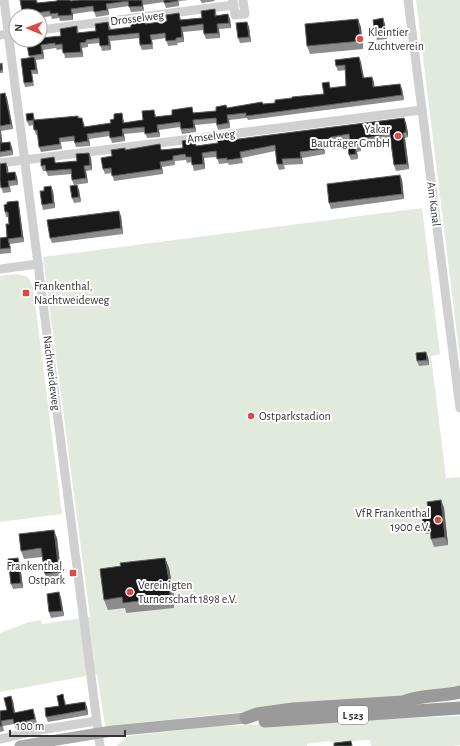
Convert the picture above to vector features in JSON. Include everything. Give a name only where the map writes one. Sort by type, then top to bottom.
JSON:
[{"type":"highway","name":"L 523","points":[[403,702],[412,698],[448,695],[460,692]]},
{"type":"highway","name":"L 523","points":[[246,718],[257,714],[293,709],[403,702],[412,704],[460,701]]},
{"type":"highway","name":"L 523","points":[[246,718],[258,721],[460,708]]},
{"type":"main road","name":"L 523","points":[[20,746],[98,733],[246,718]]},
{"type":"street","name":"Nachtweideweg","points":[[4,0],[8,34]]},
{"type":"street","name":"Drosselweg","points":[[48,29],[234,3],[235,15],[245,14],[243,0]]},
{"type":"street","name":"Am Kanal","points":[[408,0],[460,408]]},
{"type":"street","name":"Nachtweideweg","points":[[10,48],[100,746]]},
{"type":"street","name":"Amselweg","points":[[0,163],[422,110]]},
{"type":"street","points":[[0,269],[38,264]]},
{"type":"street","points":[[0,739],[40,730],[96,721]]},
{"type":"shaded area","points":[[416,0],[460,0],[460,359]]},
{"type":"shaded area","name":"Ostparkstadion","points":[[422,208],[440,354],[431,356],[446,478],[460,477],[460,686],[431,693],[105,726],[97,674],[0,692],[0,633],[29,622],[41,620],[42,624],[90,617],[43,257]]},
{"type":"shaded area","points":[[17,274],[28,277],[33,287],[62,514],[0,522],[0,276]]},
{"type":"shaded area","points":[[460,716],[460,745],[454,746],[371,746],[370,740],[329,741],[307,744],[307,746],[116,746],[128,736],[217,726]]},
{"type":"building","points":[[20,0],[36,0],[37,3],[57,0],[142,0],[142,6],[129,7],[128,1],[106,4],[107,10],[94,12],[93,6],[71,9],[72,15],[58,16],[58,13],[50,14],[48,8],[22,8]]},
{"type":"building","points":[[164,0],[177,0],[178,1],[164,3]]},
{"type":"building","points":[[215,9],[215,16],[228,14],[229,23],[217,24],[218,33],[204,34],[203,24],[181,27],[182,37],[176,38],[176,40],[166,41],[165,33],[150,35],[152,44],[140,45],[139,33],[108,36],[109,45],[100,46],[99,38],[86,40],[86,42],[80,43],[81,52],[63,53],[62,44],[48,44],[48,37],[61,36],[60,29],[77,26],[77,33],[96,31],[95,24],[108,22],[109,30],[131,27],[131,20],[137,19],[144,18],[145,24],[167,21],[166,15],[179,13],[180,20],[202,18],[201,11]]},
{"type":"building","points":[[383,18],[385,33],[375,35],[373,20]]},
{"type":"building","points":[[358,19],[361,41],[307,46],[305,24]]},
{"type":"building","points":[[247,22],[249,37],[238,38],[236,23]]},
{"type":"building","points":[[28,48],[41,48],[42,54],[29,56]]},
{"type":"building","points":[[34,57],[36,70],[31,70],[33,82],[24,83],[21,59]]},
{"type":"building","points":[[359,57],[363,78],[372,77],[373,87],[400,84],[402,95],[246,116],[246,113],[227,115],[228,123],[217,125],[216,118],[193,120],[194,128],[181,129],[180,122],[157,125],[158,132],[145,134],[144,127],[122,129],[123,136],[110,138],[109,131],[87,134],[88,141],[75,143],[74,136],[59,138],[60,144],[39,147],[37,130],[34,130],[33,120],[27,121],[26,114],[33,113],[34,120],[78,116],[78,118],[82,118],[84,127],[111,123],[110,120],[114,119],[114,114],[122,113],[123,123],[143,120],[142,111],[154,110],[155,117],[172,115],[172,110],[192,107],[193,113],[216,111],[216,107],[226,105],[227,108],[262,102],[263,104],[275,103],[275,100],[324,94],[322,83],[329,82],[330,88],[346,86],[345,65],[336,66],[335,60]]},
{"type":"building","points":[[2,63],[2,70],[0,71],[0,64]]},
{"type":"building","points":[[5,93],[11,124],[0,126],[0,94]]},
{"type":"building","points":[[404,118],[406,132],[403,133],[407,164],[394,165],[390,134],[358,139],[359,146],[355,146],[356,154],[349,155],[348,147],[351,147],[349,134],[331,137],[332,141],[322,143],[323,149],[300,152],[301,158],[282,159],[283,164],[277,164],[275,145],[240,152],[241,158],[227,160],[227,158],[217,159],[216,151],[202,153],[203,164],[192,165],[191,157],[186,157],[185,154],[173,156],[173,160],[160,162],[161,169],[112,176],[111,168],[103,169],[101,158],[112,156],[111,150],[125,148],[125,150],[160,144],[161,150],[183,148],[182,141],[195,139],[196,146],[218,143],[217,136],[231,135],[231,140]]},
{"type":"building","points":[[0,135],[1,143],[10,142],[11,150],[0,152]]},
{"type":"building","points":[[89,153],[90,165],[84,166],[86,178],[72,180],[71,169],[46,171],[45,165],[41,166],[41,159],[54,157],[55,163],[77,161],[76,154]]},
{"type":"building","points":[[6,163],[7,173],[15,172],[16,180],[8,181],[9,187],[1,188],[0,164]]},
{"type":"building","points":[[400,175],[402,194],[329,203],[327,184]]},
{"type":"building","points":[[77,185],[79,197],[72,198],[70,186]]},
{"type":"building","points":[[51,186],[53,203],[42,205],[40,191],[44,191],[44,187]]},
{"type":"building","points":[[18,201],[22,237],[8,239],[10,248],[0,249],[0,238],[7,237],[6,224],[9,224],[8,212],[5,212],[4,205],[7,204],[7,202]]},
{"type":"building","points":[[119,211],[121,228],[50,238],[47,220]]},
{"type":"building","points":[[426,352],[427,360],[417,361],[416,353]]},
{"type":"building","points":[[441,500],[445,537],[431,539],[430,525],[423,526],[422,515],[429,515],[427,502]]},
{"type":"building","points":[[54,530],[59,572],[45,574],[41,548],[21,551],[19,534]]},
{"type":"building","points":[[18,558],[21,583],[11,584],[8,559]]},
{"type":"building","points":[[165,558],[170,586],[170,597],[123,603],[122,597],[104,600],[100,569],[121,566],[120,563]]},
{"type":"building","points":[[59,592],[62,611],[49,612],[47,594]]},
{"type":"building","points":[[63,694],[65,705],[85,702],[86,710],[46,717],[45,708],[59,706],[57,696]]},
{"type":"building","points":[[11,696],[14,713],[33,709],[35,719],[14,724],[13,719],[1,721],[2,726],[0,726],[0,711],[7,710],[4,698]]},
{"type":"building","points":[[351,741],[352,746],[334,746],[334,743]]},
{"type":"place","name":"Kleintier Zuchtverein","points":[[360,39]]},
{"type":"place","name":"Yakar Bauträger GmbH","points":[[398,136]]},
{"type":"place","name":"Frankenthal, Nachtweideweg","points":[[26,293]]},
{"type":"place","name":"Ostparkstadion","points":[[251,416]]},
{"type":"place","name":"VfR Frankenthal 1900 e.V.","points":[[438,520]]},
{"type":"place","name":"Frankenthal, Ostpark","points":[[73,573]]},
{"type":"place","name":"Vereinigten Turnerschaft 1898 e.V.","points":[[130,592]]}]
